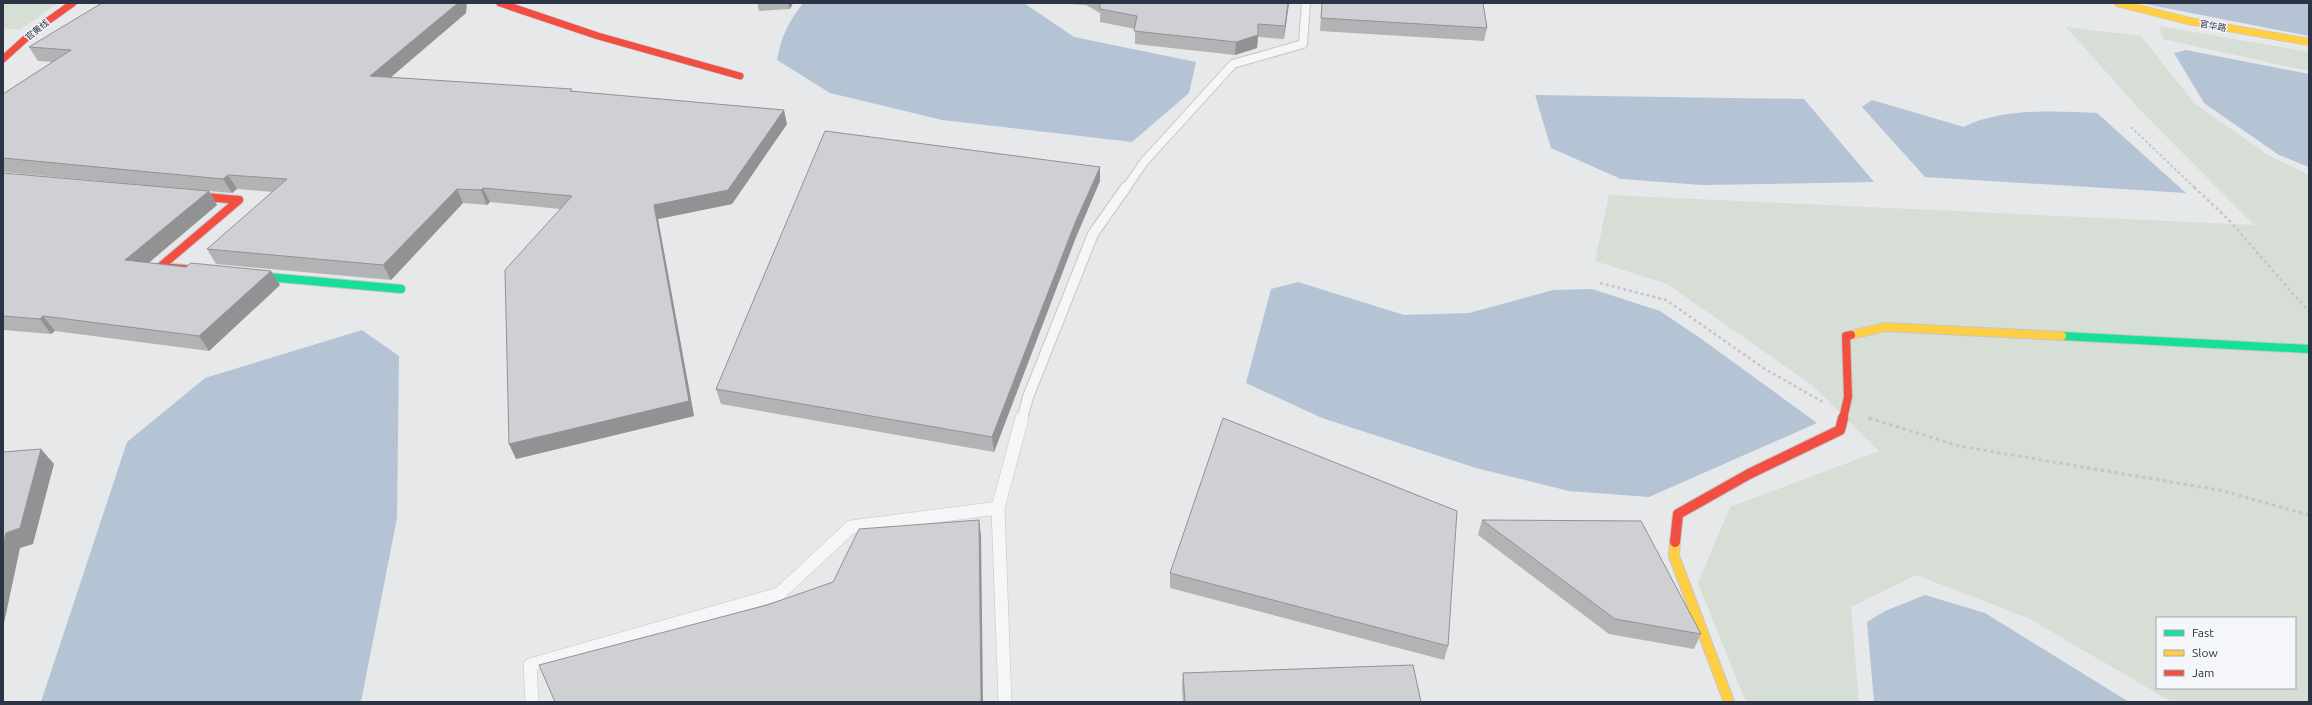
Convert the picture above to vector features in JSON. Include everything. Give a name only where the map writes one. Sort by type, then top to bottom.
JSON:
[{"type":"street","name":"官黄线","points":[[3,59],[35,30],[73,3]]},
{"type":"street","points":[[500,3],[598,36],[740,76]]},
{"type":"street","name":"官华路","points":[[2118,3],[2189,21],[2309,42]]},
{"type":"street","points":[[176,194],[239,200],[160,267],[191,270]]},
{"type":"street","points":[[238,274],[401,289]]},
{"type":"street","points":[[1728,702],[1674,556],[1678,514],[1749,474],[1840,430],[1848,397],[1846,336],[1884,327],[2309,349]]},
{"type":"lane","points":[[1005,702],[998,508],[1028,397],[1094,234],[1144,162],[1233,64],[1303,44],[1306,3]]},
{"type":"lane","points":[[532,702],[530,665],[779,594],[851,527],[998,508]]},
{"type":"path","points":[[2131,127],[2229,220],[2309,312]]},
{"type":"path","points":[[1600,284],[1666,300],[1710,329],[1772,374],[1813,398],[1844,411],[1959,446],[2218,490],[2309,514]]},
{"type":"shaded area","points":[[3,3],[58,3],[20,30],[3,28]]},
{"type":"shaded area","points":[[2159,26],[2309,52],[2309,71],[2163,39]]},
{"type":"shaded area","points":[[2066,27],[2141,36],[2194,103],[2268,155],[2309,175],[2309,702],[2172,702],[2028,618],[1916,575],[1851,607],[1859,702],[1746,702],[1698,583],[1730,507],[1879,451],[1812,385],[1667,284],[1595,261],[1609,195],[2254,225],[2141,111]]},
{"type":"water","points":[[803,3],[1024,3],[1074,37],[1196,62],[1189,93],[1132,142],[942,120],[830,93],[777,60],[786,30]]},
{"type":"water","points":[[2140,3],[2309,3],[2309,36]]},
{"type":"water","points":[[2186,50],[2309,74],[2309,167],[2279,155],[2204,103],[2174,53]]},
{"type":"water","points":[[1535,95],[1804,99],[1874,182],[1702,185],[1621,179],[1551,148]]},
{"type":"water","points":[[1872,100],[1964,127],[1978,121],[1994,117],[2029,112],[2097,113],[2186,193],[1925,177],[1862,107]]},
{"type":"water","points":[[1298,282],[1404,315],[1469,313],[1553,290],[1592,289],[1660,311],[1700,338],[1817,423],[1649,497],[1569,491],[1476,468],[1322,418],[1246,383],[1271,289]]},
{"type":"water","points":[[362,330],[399,356],[397,518],[361,702],[41,702],[127,442],[205,378]]},
{"type":"water","points":[[1925,595],[1985,613],[2129,702],[1874,702],[1867,622],[1885,611]]},
{"type":"building","points":[[102,3],[458,3],[370,76],[572,89],[570,91],[784,110],[728,190],[654,205],[689,401],[509,444],[505,270],[572,196],[483,188],[481,190],[457,189],[383,265],[207,249],[287,179],[228,175],[223,179],[3,158],[3,94],[71,50],[29,47]]},
{"type":"building","points":[[1100,3],[1288,3],[1285,26],[1258,24],[1258,35],[1236,42],[1134,31],[1137,16],[1100,9]]},
{"type":"building","points":[[1322,3],[1483,3],[1487,28],[1321,18]]},
{"type":"building","points":[[825,131],[1100,167],[1075,223],[992,437],[716,389]]},
{"type":"building","points":[[3,173],[209,191],[125,260],[186,267],[191,263],[271,271],[199,336],[43,316],[40,319],[3,316]]},
{"type":"building","points":[[1223,418],[1457,511],[1448,646],[1170,573]]},
{"type":"building","points":[[41,449],[20,528],[6,533],[3,547],[3,452]]},
{"type":"building","points":[[979,520],[981,702],[555,702],[539,665],[767,605],[833,582],[859,529]]},
{"type":"building","points":[[1482,520],[1641,521],[1701,634],[1615,619]]},
{"type":"building","points":[[1413,665],[1421,702],[1185,702],[1183,673]]},
{"type":"traffic: fast","points":[[245,275],[401,289]]},
{"type":"traffic: fast","points":[[2062,336],[2309,349]]},
{"type":"traffic: slow","points":[[2118,3],[2189,21],[2309,42]]},
{"type":"traffic: slow","points":[[1851,335],[1885,327],[2062,336]]},
{"type":"traffic: slow","points":[[1675,542],[1674,556],[1729,702]]},
{"type":"traffic: jam","points":[[3,59],[35,30],[73,3]]},
{"type":"traffic: jam","points":[[500,3],[598,36],[740,76]]},
{"type":"traffic: jam","points":[[183,195],[239,200],[160,267],[185,269]]},
{"type":"traffic: jam","points":[[1675,542],[1678,514],[1749,474],[1840,430],[1848,397],[1846,336],[1851,335]]}]
